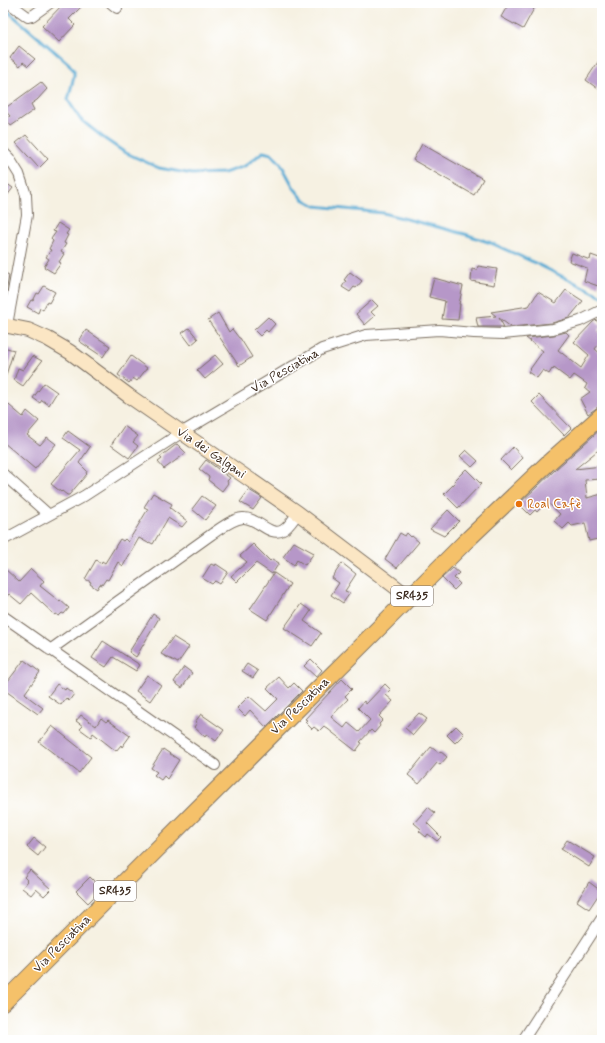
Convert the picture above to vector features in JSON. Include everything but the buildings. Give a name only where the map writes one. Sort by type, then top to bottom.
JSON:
[{"type":"main road","name":"Via Pesciatina","points":[[3,1003],[464,543],[524,485],[602,415]]},
{"type":"street","points":[[9,3],[28,17],[32,16],[50,3]]},
{"type":"street","points":[[3,152],[9,158],[19,174],[26,195],[28,215],[5,325]]},
{"type":"street","name":"Via Pesciatina","points":[[3,540],[84,496],[181,432],[322,349],[366,335],[440,330],[503,334],[553,329],[580,321],[602,311]]},
{"type":"street","name":"Via dei Galgani","points":[[5,325],[28,330],[48,339],[70,352],[181,432],[298,513],[410,598]]},
{"type":"street","points":[[3,474],[49,515]]},
{"type":"street","points":[[50,650],[212,534],[235,520],[243,518],[252,520],[269,530],[276,532],[283,530],[298,513]]},
{"type":"street","points":[[3,616],[215,765]]},
{"type":"street","points":[[523,1040],[602,918]]},
{"type":"waterway","points":[[3,7],[69,64],[74,71],[74,76],[68,100],[80,119],[124,152],[159,168],[192,174],[224,173],[245,166],[263,152],[272,154],[281,164],[294,188],[303,199],[316,206],[383,213],[465,234],[491,243],[533,262],[602,296]]},
{"type":"place","name":"Roal Cafè","points":[[519,504]]}]
